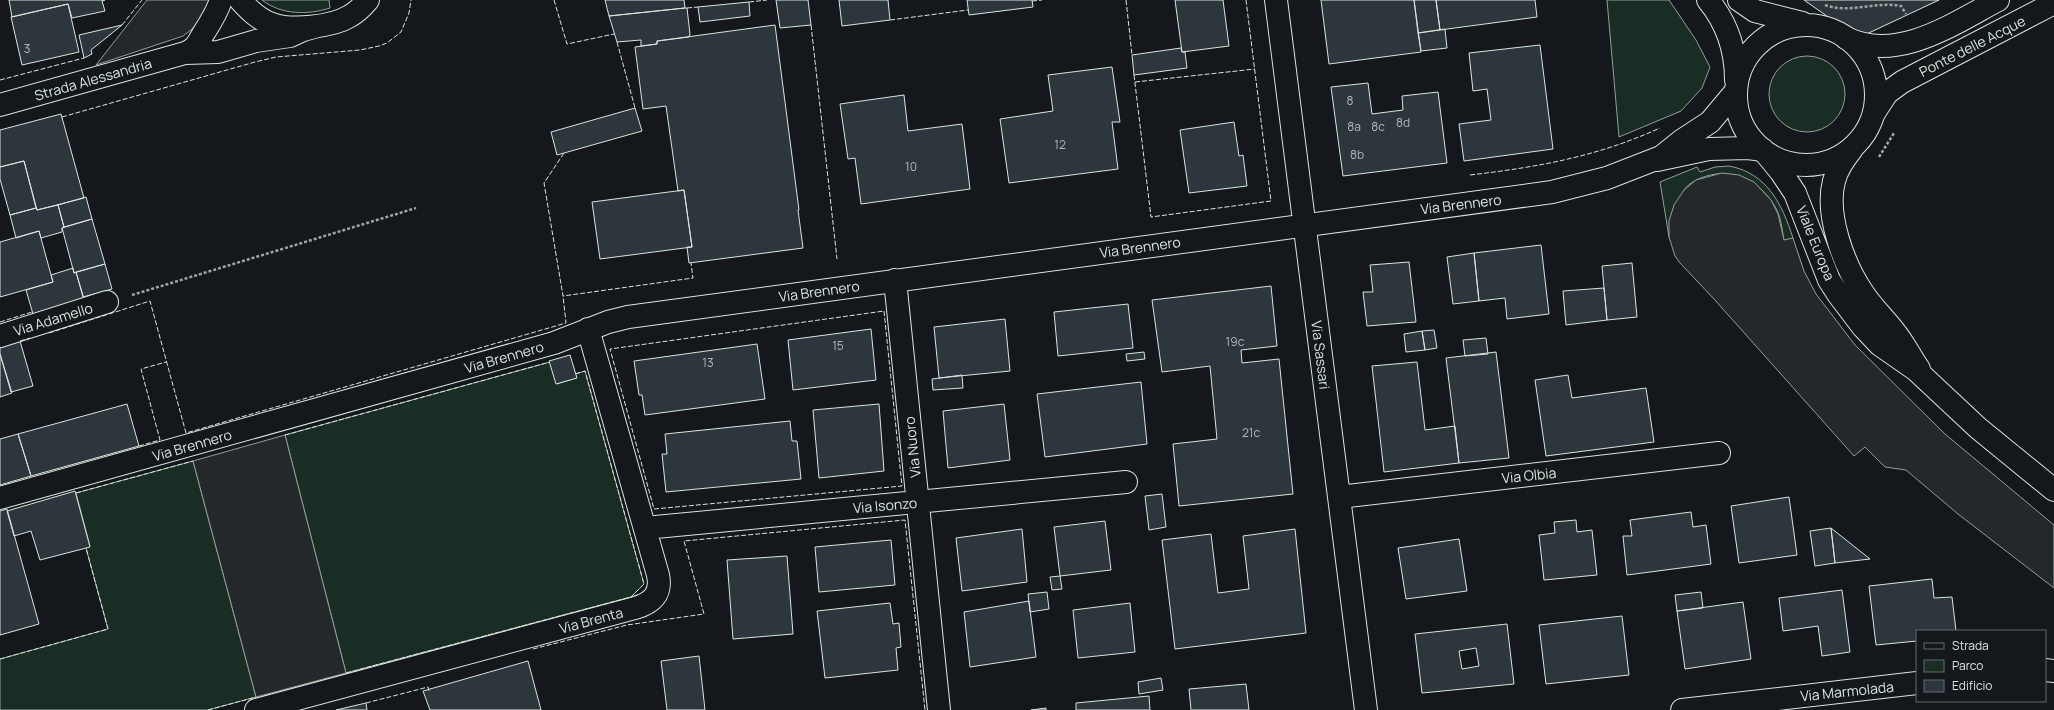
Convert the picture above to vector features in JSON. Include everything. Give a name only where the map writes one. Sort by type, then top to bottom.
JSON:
[{"type":"street","name":"Strada Alessandria","points":[[185,53],[199,44],[204,32],[214,17],[221,0]]},
{"type":"street","points":[[240,0],[248,10],[272,24],[285,27],[318,26],[337,22],[350,17],[368,0]]},
{"type":"street","name":"Via Sassari","points":[[1276,0],[1366,710]]},
{"type":"street","points":[[1708,0],[1721,18],[1730,40],[1736,69],[1736,92],[1738,113],[1741,122],[1754,142],[1763,150],[1785,162],[1809,165],[1834,159],[1854,145],[1863,136],[1874,113],[1875,89],[1869,65],[1858,49],[1846,38]]},
{"type":"street","points":[[1739,0],[1751,8],[1766,14],[1827,28],[1846,38],[1872,46],[1897,45],[1945,27],[1998,0]]},
{"type":"street","name":"Ponte delle Acque","points":[[1874,113],[1887,93],[1911,77],[2054,2]]},
{"type":"street","name":"Strada Alessandria","points":[[0,105],[185,53],[218,52],[256,41],[290,36],[303,30],[318,26]]},
{"type":"street","points":[[1736,92],[1743,66],[1758,44],[1775,32],[1796,26],[1817,26]]},
{"type":"street","name":"Via Brennero","points":[[1654,160],[1710,122],[1736,92]]},
{"type":"street","name":"Viale Europa","points":[[1854,145],[1838,170],[1832,191],[1834,217],[1841,246],[1851,272],[1863,293],[1894,330],[1927,380]]},
{"type":"street","name":"Via Brennero","points":[[0,498],[554,343],[588,329],[628,316],[1304,224],[1552,192],[1607,178],[1654,160],[1709,149],[1748,148],[1763,150]]},
{"type":"street","name":"Viale Europa","points":[[1763,150],[1781,172],[1795,193],[1808,221],[1823,266],[1838,294],[1849,310],[1880,346],[1927,380],[1978,428],[2054,490]]},
{"type":"street","name":"Via Nuoro","points":[[896,280],[939,710]]},
{"type":"street","name":"Via Adamello","points":[[0,336],[107,302]]},
{"type":"street","name":"Via Brenta","points":[[256,710],[647,604],[657,594],[659,579],[588,329]]},
{"type":"street","name":"Via Olbia","points":[[1339,496],[1719,453]]},
{"type":"street","name":"Via Isonzo","points":[[645,528],[1126,482]]},
{"type":"street","name":"Via Marmolada","points":[[1682,710],[1799,703],[1916,684]]},
{"type":"path","points":[[1822,4],[1829,6],[1852,7],[1890,4],[1901,6],[1907,15]]},
{"type":"path","points":[[1877,159],[1890,142],[1896,128]]},
{"type":"path","points":[[107,302],[416,208]]},
{"type":"green space","points":[[262,0],[329,0],[330,8],[313,12],[286,11],[269,5]]},
{"type":"green space","points":[[1607,0],[1669,0],[1696,40],[1710,67],[1702,88],[1681,111],[1619,137]]},
{"type":"green space","points":[[1799,56],[1815,56],[1828,62],[1839,73],[1845,86],[1843,109],[1828,126],[1815,132],[1799,132],[1786,126],[1771,109],[1769,102],[1769,86],[1775,73],[1792,58]]},
{"type":"green space","points":[[1729,166],[1753,175],[1771,192],[1784,213],[1793,238],[1784,241],[1778,213],[1768,196],[1752,182],[1732,175],[1722,174],[1699,179],[1685,188],[1680,197],[1672,220],[1669,237],[1660,182],[1697,167],[1700,172],[1715,167]]},
{"type":"green space","points":[[550,362],[557,384],[576,378],[575,374],[585,371],[644,584],[631,597],[346,673],[285,435]]},
{"type":"green space","points":[[193,461],[256,697],[208,710],[0,710],[0,659],[108,629],[86,548],[90,546],[76,493]]},
{"type":"shaded area","points":[[147,0],[212,0],[200,23],[183,36],[96,65]]},
{"type":"shaded area","points":[[1722,173],[1739,175],[1754,182],[1771,200],[1778,214],[1784,240],[1793,238],[1804,271],[1816,294],[1855,345],[1945,434],[2054,525],[2054,588],[1958,514],[1906,470],[1885,467],[1865,447],[1854,456],[1680,263],[1675,256],[1669,237],[1669,221],[1674,205],[1684,190],[1696,180]]},
{"type":"shaded area","points":[[285,435],[346,673],[256,697],[193,461]]},
{"type":"building","points":[[9,0],[105,0],[102,1],[105,11],[72,18],[68,4],[12,17]]},
{"type":"building","points":[[605,0],[684,0],[685,8],[609,16]]},
{"type":"building","points":[[776,0],[808,0],[811,25],[780,28]]},
{"type":"building","points":[[839,0],[888,0],[890,20],[842,26]]},
{"type":"building","points":[[967,0],[1032,0],[1033,7],[969,15]]},
{"type":"building","points":[[1175,0],[1223,0],[1229,46],[1182,52]]},
{"type":"building","points":[[1321,0],[1414,0],[1421,52],[1329,64]]},
{"type":"building","points":[[1414,0],[1436,0],[1440,30],[1418,33]]},
{"type":"building","points":[[1436,0],[1535,0],[1537,17],[1440,30]]},
{"type":"building","points":[[1804,0],[1939,0],[1858,38]]},
{"type":"building","points":[[749,2],[750,16],[700,22],[698,7]]},
{"type":"building","points":[[68,4],[79,52],[22,65],[11,17]]},
{"type":"building","points":[[687,8],[690,34],[689,37],[657,41],[657,44],[641,46],[641,40],[617,42],[609,16]]},
{"type":"building","points":[[122,25],[91,50],[92,54],[84,58],[79,35]]},
{"type":"building","points":[[775,25],[803,248],[689,263],[687,247],[692,247],[684,190],[678,191],[666,106],[643,109],[635,47],[657,44],[657,41]]},
{"type":"building","points":[[1445,29],[1447,48],[1421,51],[1418,33]]},
{"type":"building","points":[[1540,45],[1553,149],[1464,161],[1459,124],[1491,120],[1487,89],[1473,91],[1469,53]]},
{"type":"building","points":[[1181,48],[1182,52],[1185,52],[1187,68],[1134,75],[1132,55]]},
{"type":"building","points":[[1112,67],[1120,122],[1112,122],[1118,169],[1009,183],[1000,119],[1053,111],[1048,75]]},
{"type":"building","points":[[1368,83],[1372,114],[1403,110],[1402,96],[1438,92],[1447,163],[1343,176],[1331,87]]},
{"type":"building","points":[[904,95],[908,131],[962,124],[970,189],[861,204],[855,158],[848,159],[840,104]]},
{"type":"building","points":[[635,108],[642,131],[557,155],[551,132]]},
{"type":"building","points":[[61,114],[84,198],[37,210],[24,161],[0,167],[0,130]]},
{"type":"building","points":[[1234,122],[1239,156],[1243,155],[1247,186],[1189,193],[1180,130]]},
{"type":"building","points":[[24,161],[36,208],[10,215],[0,179],[0,167]]},
{"type":"building","points":[[684,190],[692,247],[600,259],[592,202]]},
{"type":"building","points":[[86,197],[92,219],[64,227],[58,205]]},
{"type":"building","points":[[58,205],[64,227],[62,228],[62,232],[41,238],[39,231],[16,238],[10,215],[36,208],[37,210]]},
{"type":"building","points":[[92,219],[105,264],[74,273],[62,228]]},
{"type":"building","points":[[39,231],[53,282],[0,297],[0,242]]},
{"type":"building","points":[[1541,245],[1549,314],[1507,319],[1505,298],[1479,301],[1474,253]]},
{"type":"building","points":[[1474,253],[1479,301],[1453,304],[1447,257]]},
{"type":"building","points":[[1409,262],[1416,322],[1367,326],[1363,292],[1373,292],[1370,265]]},
{"type":"building","points":[[1632,263],[1637,317],[1607,320],[1602,266]]},
{"type":"building","points":[[105,264],[112,289],[83,297],[76,272]]},
{"type":"building","points":[[73,268],[74,273],[76,272],[84,299],[33,314],[26,290],[53,282],[51,275]]},
{"type":"building","points":[[1271,286],[1277,346],[1241,350],[1242,363],[1279,359],[1293,494],[1179,506],[1173,444],[1217,439],[1210,366],[1162,372],[1152,300]]},
{"type":"building","points":[[1604,288],[1607,320],[1566,325],[1563,291]]},
{"type":"building","points":[[1128,304],[1133,348],[1058,356],[1054,312]]},
{"type":"building","points":[[1005,319],[1010,371],[939,378],[934,327]]},
{"type":"building","points":[[871,329],[876,380],[793,390],[788,340]]},
{"type":"building","points":[[1434,330],[1437,348],[1425,350],[1422,331]]},
{"type":"building","points":[[1422,331],[1425,350],[1406,352],[1404,334]]},
{"type":"building","points":[[1486,338],[1488,354],[1465,356],[1463,340]]},
{"type":"building","points":[[20,341],[33,386],[11,392],[0,354],[0,348]]},
{"type":"building","points":[[757,344],[765,399],[645,415],[642,395],[639,395],[634,361]]},
{"type":"building","points":[[1144,352],[1145,359],[1127,361],[1126,354]]},
{"type":"building","points":[[1496,352],[1509,458],[1459,463],[1446,358]]},
{"type":"building","points":[[0,354],[12,393],[0,397]]},
{"type":"building","points":[[570,355],[577,378],[556,384],[549,361]]},
{"type":"building","points":[[1417,362],[1425,430],[1455,426],[1459,463],[1384,472],[1372,366]]},
{"type":"building","points":[[962,375],[963,388],[933,390],[932,379]]},
{"type":"building","points":[[1568,375],[1572,398],[1646,388],[1654,442],[1546,456],[1535,380]]},
{"type":"building","points":[[1141,382],[1147,444],[1045,457],[1037,394]]},
{"type":"building","points":[[127,404],[139,446],[31,476],[18,434]]},
{"type":"building","points":[[879,404],[884,471],[819,478],[813,410]]},
{"type":"building","points":[[1004,404],[1010,460],[948,468],[943,411]]},
{"type":"building","points":[[790,421],[792,441],[797,441],[801,479],[666,492],[662,454],[667,454],[665,434]]},
{"type":"building","points":[[18,434],[31,476],[0,485],[0,439]]},
{"type":"building","points":[[75,491],[90,547],[40,560],[31,531],[14,536],[7,511]]},
{"type":"building","points":[[1162,494],[1166,527],[1149,530],[1145,496]]},
{"type":"building","points":[[1789,497],[1797,555],[1739,563],[1731,506]]},
{"type":"building","points":[[7,509],[39,624],[0,635],[0,511]]},
{"type":"building","points":[[1691,512],[1693,527],[1706,525],[1711,564],[1627,575],[1623,536],[1632,536],[1630,520]]},
{"type":"building","points":[[1576,520],[1577,532],[1592,530],[1597,575],[1544,580],[1539,535],[1555,533],[1554,522]]},
{"type":"building","points":[[1105,521],[1111,570],[1060,576],[1054,527]]},
{"type":"building","points":[[1831,528],[1870,559],[1835,563]]},
{"type":"building","points":[[1831,528],[1835,563],[1815,566],[1810,531]]},
{"type":"building","points":[[1022,529],[1027,582],[962,591],[956,538]]},
{"type":"building","points":[[1295,529],[1306,633],[1175,649],[1162,540],[1211,534],[1218,593],[1249,589],[1243,536]]},
{"type":"building","points":[[1459,539],[1467,591],[1406,599],[1398,548]]},
{"type":"building","points":[[891,540],[895,585],[819,592],[815,547]]},
{"type":"building","points":[[787,556],[793,634],[733,639],[727,560]]},
{"type":"building","points":[[1060,576],[1062,589],[1052,590],[1050,577]]},
{"type":"building","points":[[1932,579],[1934,598],[1952,597],[1956,630],[1916,630],[1916,641],[1876,645],[1869,586]]},
{"type":"building","points":[[1842,590],[1850,652],[1822,656],[1818,626],[1783,631],[1779,598]]},
{"type":"building","points":[[1047,592],[1049,609],[1030,612],[1028,594]]},
{"type":"building","points":[[1701,592],[1703,608],[1677,611],[1675,595]]},
{"type":"building","points":[[1029,601],[1036,657],[970,667],[964,612]]},
{"type":"building","points":[[1743,602],[1751,659],[1685,669],[1677,611]]},
{"type":"building","points":[[890,603],[893,624],[899,623],[901,647],[896,648],[898,670],[825,678],[817,611]]},
{"type":"building","points":[[1130,603],[1135,652],[1078,658],[1073,610]]},
{"type":"building","points":[[1622,616],[1629,675],[1546,684],[1539,625]]},
{"type":"building","points":[[1507,624],[1514,684],[1422,693],[1415,634]],"holes":[[[1476,648],[1479,666],[1462,669],[1459,651]]]},
{"type":"building","points":[[699,656],[705,710],[667,710],[661,661]]},
{"type":"building","points":[[528,661],[541,710],[430,710],[423,691]]},
{"type":"building","points":[[1161,678],[1163,690],[1139,694],[1138,682]]},
{"type":"building","points":[[1246,684],[1249,710],[1191,710],[1189,689]]},
{"type":"building","points":[[1149,696],[1150,710],[1076,710],[1076,703]]},
{"type":"building","points":[[366,703],[367,710],[336,710]]},
{"type":"building","points":[[1046,708],[1046,710],[1031,710]]},
{"type":"fence","points":[[122,25],[142,0]]},
{"type":"fence","points":[[62,117],[276,57],[360,50],[379,46],[387,43],[401,32],[409,13],[411,0]]},
{"type":"fence","points":[[554,0],[567,44],[614,34]]},
{"type":"fence","points":[[749,2],[767,0]]},
{"type":"fence","points":[[1032,1],[1042,0]]},
{"type":"fence","points":[[1126,0],[1132,55]]},
{"type":"fence","points":[[1134,75],[1151,217],[1271,201],[1246,0]]},
{"type":"fence","points":[[687,8],[698,7]]},
{"type":"fence","points":[[890,20],[968,10]]},
{"type":"fence","points":[[811,25],[837,259]]},
{"type":"fence","points":[[617,42],[635,108]]},
{"type":"fence","points":[[0,80],[84,58]]},
{"type":"fence","points":[[1135,82],[1255,69]]},
{"type":"fence","points":[[1470,175],[1543,164],[1590,154],[1660,128]]},
{"type":"fence","points":[[564,153],[544,183],[563,296],[693,278],[691,263]]},
{"type":"fence","points":[[49,333],[150,301],[186,433],[566,323],[563,296]]},
{"type":"fence","points":[[884,311],[902,486],[654,509],[610,349],[884,311]]},
{"type":"fence","points":[[0,322],[32,312]]},
{"type":"fence","points":[[20,341],[30,338]]},
{"type":"fence","points":[[139,446],[160,440],[141,369],[166,362]]},
{"type":"fence","points":[[285,435],[550,362]]},
{"type":"fence","points":[[346,673],[631,597],[644,584],[585,371],[575,374]]},
{"type":"fence","points":[[76,493],[193,461]]},
{"type":"fence","points":[[533,649],[627,625],[704,614],[684,541],[905,520],[925,710]]},
{"type":"fence","points":[[0,659],[108,629],[86,548]]},
{"type":"fence","points":[[366,703],[428,687],[429,691]]},
{"type":"fence","points":[[208,710],[256,697]]}]
